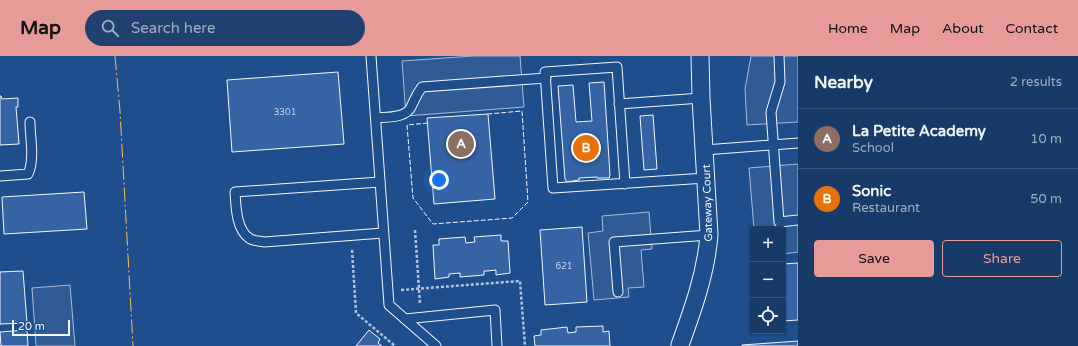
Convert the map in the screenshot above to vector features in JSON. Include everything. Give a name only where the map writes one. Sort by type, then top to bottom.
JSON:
[{"type":"street","name":"Gateway Court","points":[[680,346],[693,310],[702,277],[708,253],[710,235],[701,98],[700,56]]},
{"type":"lane","points":[[371,56],[389,305],[436,346]]},
{"type":"lane","points":[[779,56],[780,82],[771,112],[779,222],[798,220]]},
{"type":"lane","points":[[625,184],[617,67],[545,72],[553,188],[625,184],[706,178]]},
{"type":"lane","points":[[376,118],[401,116],[411,109],[415,96],[422,87],[546,78]]},
{"type":"lane","points":[[619,104],[701,98]]},
{"type":"lane","points":[[0,176],[28,174],[32,157],[30,122]]},
{"type":"lane","points":[[704,150],[798,143]]},
{"type":"lane","points":[[380,182],[235,192],[236,215],[242,230],[249,238],[264,242],[383,233]]},
{"type":"lane","points":[[618,292],[614,242],[710,235]]},
{"type":"lane","points":[[405,319],[495,310],[497,346]]},
{"type":"path","points":[[415,230],[421,317]]},
{"type":"path","points":[[351,235],[356,313],[395,346]]},
{"type":"path","points":[[388,290],[520,281],[525,346]]},
{"type":"shaded area","points":[[473,56],[520,56],[524,107],[406,116],[402,61]]},
{"type":"shaded area","points":[[751,56],[798,56],[798,122],[747,125],[745,89]]},
{"type":"shaded area","points":[[798,164],[798,252],[786,254],[786,226],[754,226],[749,168]]},
{"type":"shaded area","points":[[649,212],[652,249],[641,250],[644,287],[628,288],[629,297],[594,300],[588,233],[603,231],[602,216]]},
{"type":"shaded area","points":[[70,285],[75,346],[36,346],[32,288]]},
{"type":"building","points":[[338,72],[344,144],[232,152],[227,80]]},
{"type":"building","points":[[604,82],[609,178],[579,178],[579,180],[567,182],[565,179],[558,86],[573,85],[576,122],[592,121],[589,83]]},
{"type":"building","points":[[0,96],[2,99],[18,98],[18,107],[16,107],[19,144],[0,145]]},
{"type":"building","points":[[488,114],[495,199],[434,204],[427,118]]},
{"type":"building","points":[[653,115],[657,169],[644,170],[640,116]]},
{"type":"building","points":[[84,192],[87,229],[4,234],[2,197]]},
{"type":"building","points":[[582,227],[587,302],[545,305],[540,230]]},
{"type":"building","points":[[501,235],[501,241],[508,241],[510,273],[496,275],[496,270],[484,271],[484,275],[460,277],[460,273],[449,274],[449,277],[435,279],[433,245],[439,245],[439,239],[465,237],[466,243],[475,242],[474,237]]},
{"type":"building","points":[[798,263],[798,320],[786,321],[786,264]]},
{"type":"building","points":[[23,271],[27,323],[0,324],[0,272]]},
{"type":"building","points":[[603,326],[603,332],[609,331],[610,346],[535,346],[534,336],[541,335],[541,330],[567,327],[568,333],[576,332],[576,327]]},
{"type":"building","points":[[27,330],[28,346],[1,346],[0,332]]},
{"type":"building","points":[[369,330],[380,339],[378,343],[382,346],[356,346]]},
{"type":"building","points":[[798,341],[798,346],[742,346],[742,345]]},
{"type":"fence","points":[[428,123],[407,125],[413,198],[433,224],[512,218],[528,202],[522,111],[488,114]]},
{"type":"power","points":[[115,56],[120,111],[133,346]]},
{"type":"place","name":"La Petite Academy","points":[[461,144]]},
{"type":"place","name":"Sonic","points":[[586,148]]}]
